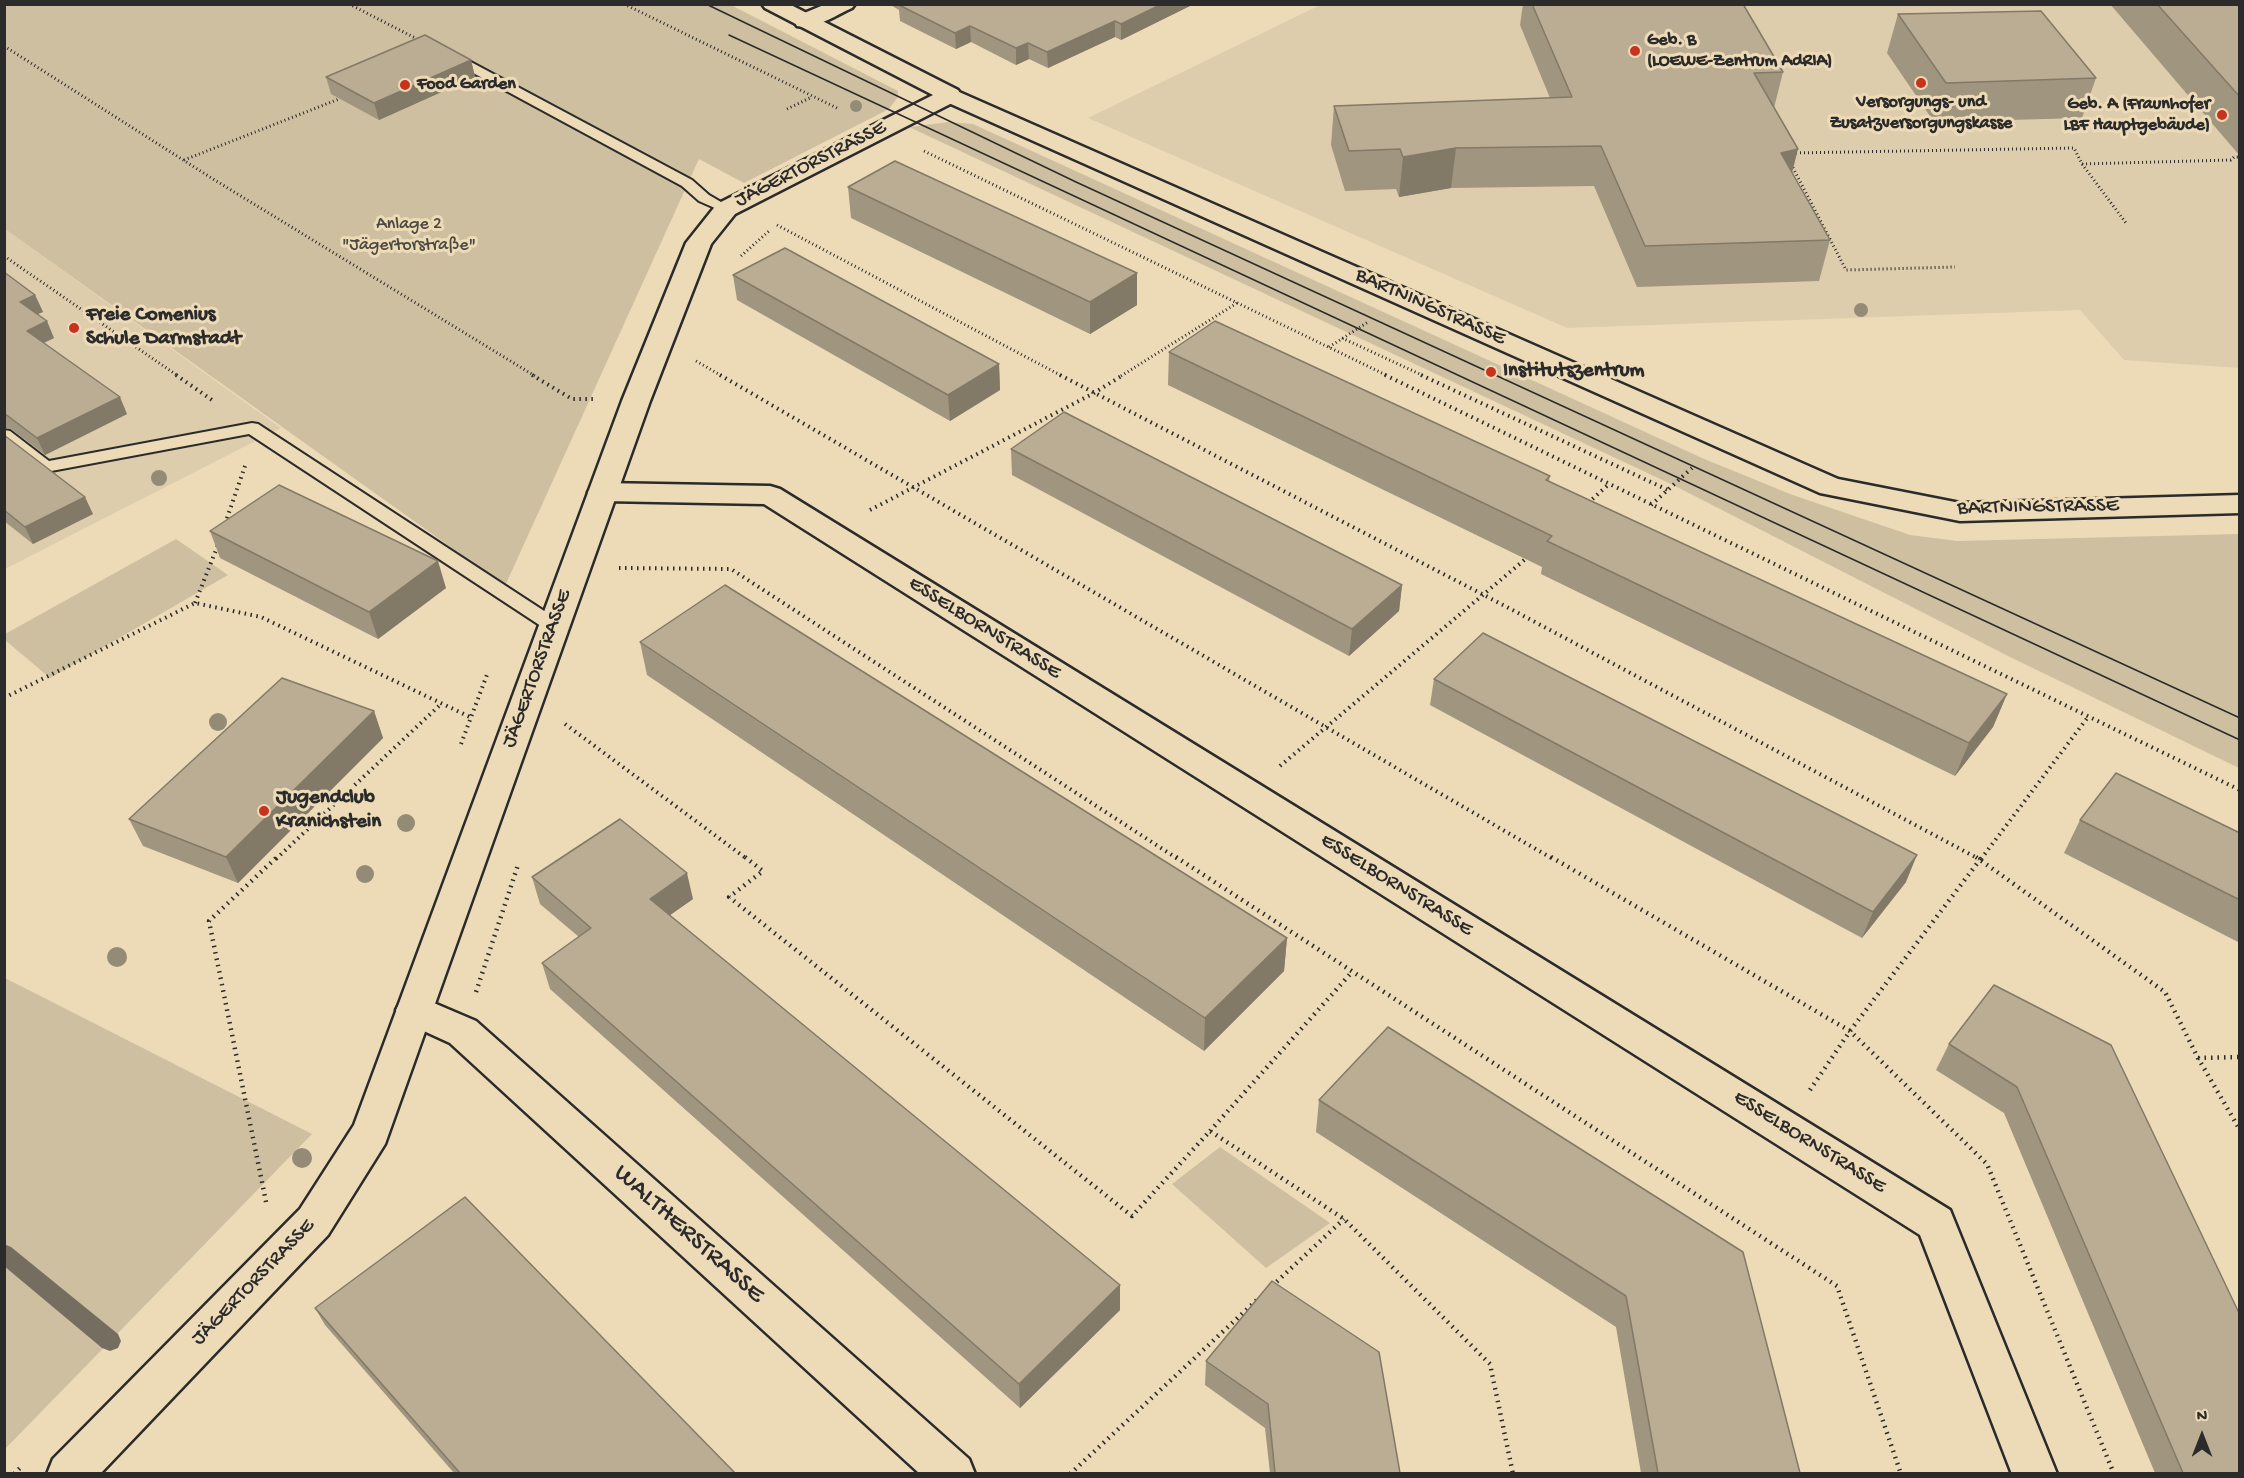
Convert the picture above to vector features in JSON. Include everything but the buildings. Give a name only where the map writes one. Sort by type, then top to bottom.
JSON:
[{"type":"street","points":[[772,4],[950,94]]},
{"type":"street","points":[[805,21],[845,4]]},
{"type":"street","name":"JÄGERTORSTRASSE","points":[[69,1473],[314,1222],[371,1132],[636,401],[699,243],[726,209],[950,94]]},
{"type":"street","name":"BARTNINGSTRASSE","points":[[950,94],[1830,487],[1960,512],[2240,504]]},
{"type":"street","name":"ESSELBORNSTRASSE","points":[[603,492],[770,495],[1936,1223],[2035,1473]]},
{"type":"street","name":"WALTHERSTRASSE","points":[[415,1010],[463,1032],[953,1473]]},
{"type":"lane","points":[[469,65],[687,183],[704,198],[726,209]]},
{"type":"lane","points":[[4,435],[46,467],[252,428],[554,626]]},
{"type":"path","points":[[349,4],[469,65]]},
{"type":"path","points":[[624,4],[2240,790]]},
{"type":"path","points":[[4,46],[184,160],[572,399],[636,401]]},
{"type":"path","points":[[787,109],[812,96]]},
{"type":"path","points":[[184,160],[339,99]]},
{"type":"path","points":[[1786,153],[2074,148],[2082,164],[2126,223]]},
{"type":"path","points":[[2082,164],[2231,160],[2234,157],[2240,157]]},
{"type":"path","points":[[1791,164],[1846,270],[1955,267]]},
{"type":"path","points":[[735,262],[783,220]]},
{"type":"path","points":[[776,224],[1979,859],[2165,992],[2198,1058],[2240,1130]]},
{"type":"path","points":[[4,256],[252,428]]},
{"type":"path","points":[[830,532],[1094,393],[1237,303]]},
{"type":"path","points":[[1342,338],[1668,490]]},
{"type":"path","points":[[689,357],[1850,1031],[1987,1164],[2114,1473]]},
{"type":"path","points":[[223,531],[245,465],[274,442]]},
{"type":"path","points":[[1582,508],[1609,484]]},
{"type":"path","points":[[195,603],[219,541]]},
{"type":"path","points":[[1247,793],[1484,596],[1537,548]]},
{"type":"path","points":[[616,568],[731,569],[1837,1286],[1900,1473]]},
{"type":"path","points":[[4,698],[195,603],[261,617],[470,717],[459,751]]},
{"type":"path","points":[[277,1260],[209,921],[441,704]]},
{"type":"path","points":[[1784,1128],[1850,1031],[2088,717]]},
{"type":"path","points":[[565,724],[763,871],[729,897],[1132,1216],[1352,972]]},
{"type":"path","points":[[2198,1058],[2240,1057]]},
{"type":"path","points":[[1210,1131],[1344,1220],[1490,1364],[1513,1473]]},
{"type":"path","points":[[1070,1473],[1344,1220]]},
{"type":"path","points":[[14,1473],[31,1457]]},
{"type":"shaded area","name":"Institutszentrum","points":[[1320,5],[2239,5],[2239,368],[2124,360],[2080,310],[1567,328],[1088,118]]},
{"type":"shaded area","name":"Freie Comenius Schule Darmstadt","points":[[5,229],[281,428],[5,569]]},
{"type":"green space","name":"Anlage 2 \"Jägertorstraße\"","points":[[5,5],[731,5],[898,91],[898,97],[889,109],[744,183],[699,159],[505,586],[5,229]]},
{"type":"green space","points":[[949,122],[973,124],[1702,458],[1790,494],[1910,535],[1957,541],[2239,534],[2239,768],[2010,657],[1673,485],[909,127]]},
{"type":"green space","points":[[176,539],[228,575],[50,678],[5,640],[5,634]]},
{"type":"green space","points":[[5,978],[312,1134],[5,1449]]},
{"type":"green space","points":[[1220,1147],[1330,1223],[1266,1268],[1172,1184]]},
{"type":"waterway","points":[[4,1253],[110,1341]]},
{"type":"tram line","points":[[706,4],[1076,182],[2240,718]]},
{"type":"tram line","points":[[729,35],[2240,740]]},
{"type":"place","name":"Geb. B (LOEWE-Zentrum AdRIA)","points":[[1635,51]]},
{"type":"place","name":"Versorgungs- und Zusatzversorgungskasse","points":[[1921,83]]},
{"type":"place","name":"Food Garden","points":[[405,85]]},
{"type":"place","name":"Geb. A (Fraunhofer LBF Hauptgebäude)","points":[[2222,115]]},
{"type":"place","name":"Freie Comenius Schule Darmstadt","points":[[74,328]]},
{"type":"place","name":"Institutszentrum","points":[[1491,372]]},
{"type":"place","name":"Jugendclub Kranichstein","points":[[264,811]]}]
